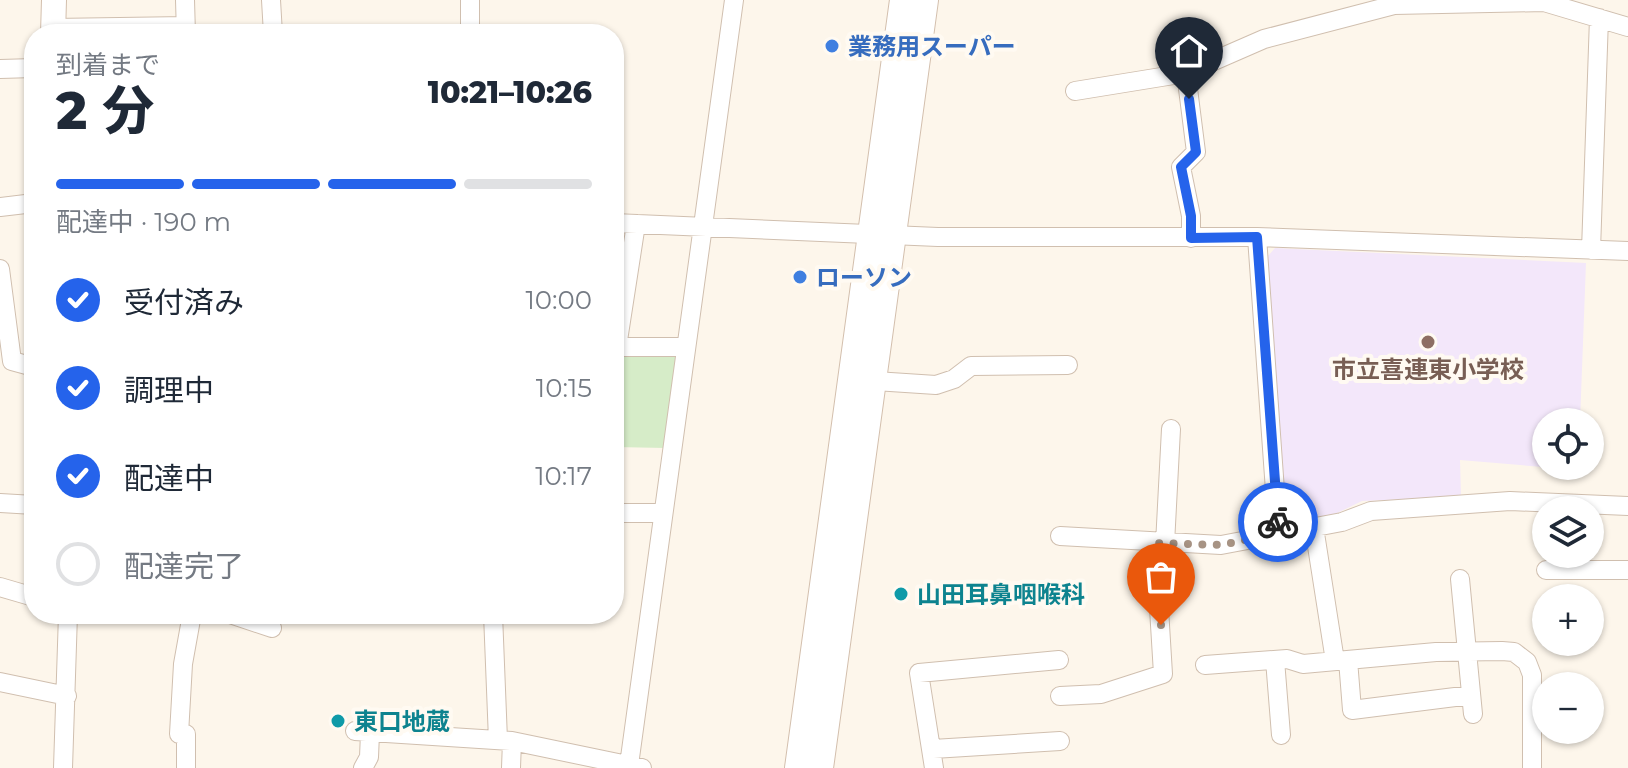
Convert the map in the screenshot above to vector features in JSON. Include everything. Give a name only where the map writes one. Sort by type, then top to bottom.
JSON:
[{"type":"street","points":[[53,24],[54,0]]},
{"type":"street","points":[[185,0],[186,24]]},
{"type":"street","points":[[271,0],[272,24]]},
{"type":"street","points":[[470,0],[470,24]]},
{"type":"street","points":[[363,768],[369,757],[369,732],[505,740],[635,766],[663,513],[734,0]]},
{"type":"street","points":[[821,768],[875,381],[883,233],[902,0]]},
{"type":"street","points":[[797,768],[883,233],[926,0]]},
{"type":"street","points":[[1075,91],[1186,73],[1264,39],[1364,7],[1394,3],[1544,2],[1628,27]]},
{"type":"street","points":[[1591,250],[1599,18]]},
{"type":"street","points":[[0,69],[24,68]]},
{"type":"street","points":[[1186,73],[1196,152],[1181,167],[1191,216],[1191,238]]},
{"type":"street","points":[[0,207],[24,204]]},
{"type":"street","points":[[624,223],[1070,240],[1257,237],[1628,251]]},
{"type":"street","points":[[624,294],[636,224]]},
{"type":"street","points":[[1257,237],[1278,533]]},
{"type":"street","points":[[0,269],[12,361],[24,364]]},
{"type":"street","points":[[624,347],[686,347]]},
{"type":"street","points":[[875,381],[936,385],[954,379],[971,366],[1068,365]]},
{"type":"street","points":[[1060,696],[1101,694],[1163,674],[1160,544],[1171,429]]},
{"type":"street","points":[[1060,536],[1160,544],[1221,545],[1314,527],[1371,511],[1510,501],[1628,506]]},
{"type":"street","points":[[0,503],[24,504]]},
{"type":"street","points":[[624,513],[663,513]]},
{"type":"street","points":[[1314,527],[1352,710],[1472,705],[1460,579]]},
{"type":"street","points":[[1546,570],[1628,570]]},
{"type":"street","points":[[0,587],[24,594]]},
{"type":"street","points":[[63,768],[68,624]]},
{"type":"street","points":[[186,768],[182,734],[183,664],[190,624]]},
{"type":"street","points":[[264,624],[272,628]]},
{"type":"street","points":[[494,624],[505,740],[511,768]]},
{"type":"street","points":[[1205,665],[1275,660],[1303,664],[1466,651],[1514,652],[1527,662],[1532,675],[1532,768]]},
{"type":"street","points":[[934,768],[919,673],[1059,660]]},
{"type":"street","points":[[1275,660],[1281,735]]},
{"type":"street","points":[[0,682],[67,696]]},
{"type":"street","points":[[933,749],[1060,741]]},
{"type":"shaded area","name":"市立喜連東小学校","points":[[1275,248],[1586,263],[1581,408],[1532,408],[1532,466],[1460,460],[1461,497],[1362,501],[1331,516],[1283,521],[1267,257]]},
{"type":"green space","points":[[624,351],[679,353],[666,448],[624,447]]},
{"type":"way so far","points":[[1161,625],[1155,543],[1221,545],[1278,533],[1278,522]]},
{"type":"place","name":"業務用スーパー","points":[[832,46]]},
{"type":"place","name":"ローソン","points":[[800,277]]},
{"type":"place","name":"市立喜連東小学校","points":[[1428,342]]},
{"type":"place","name":"山田耳鼻咽喉科","points":[[901,594]]},
{"type":"place","name":"東口地蔵","points":[[338,721]]},
{"type":"route","points":[[1189,99],[1196,152],[1181,167],[1191,216],[1191,238],[1257,237],[1278,522]]}]
